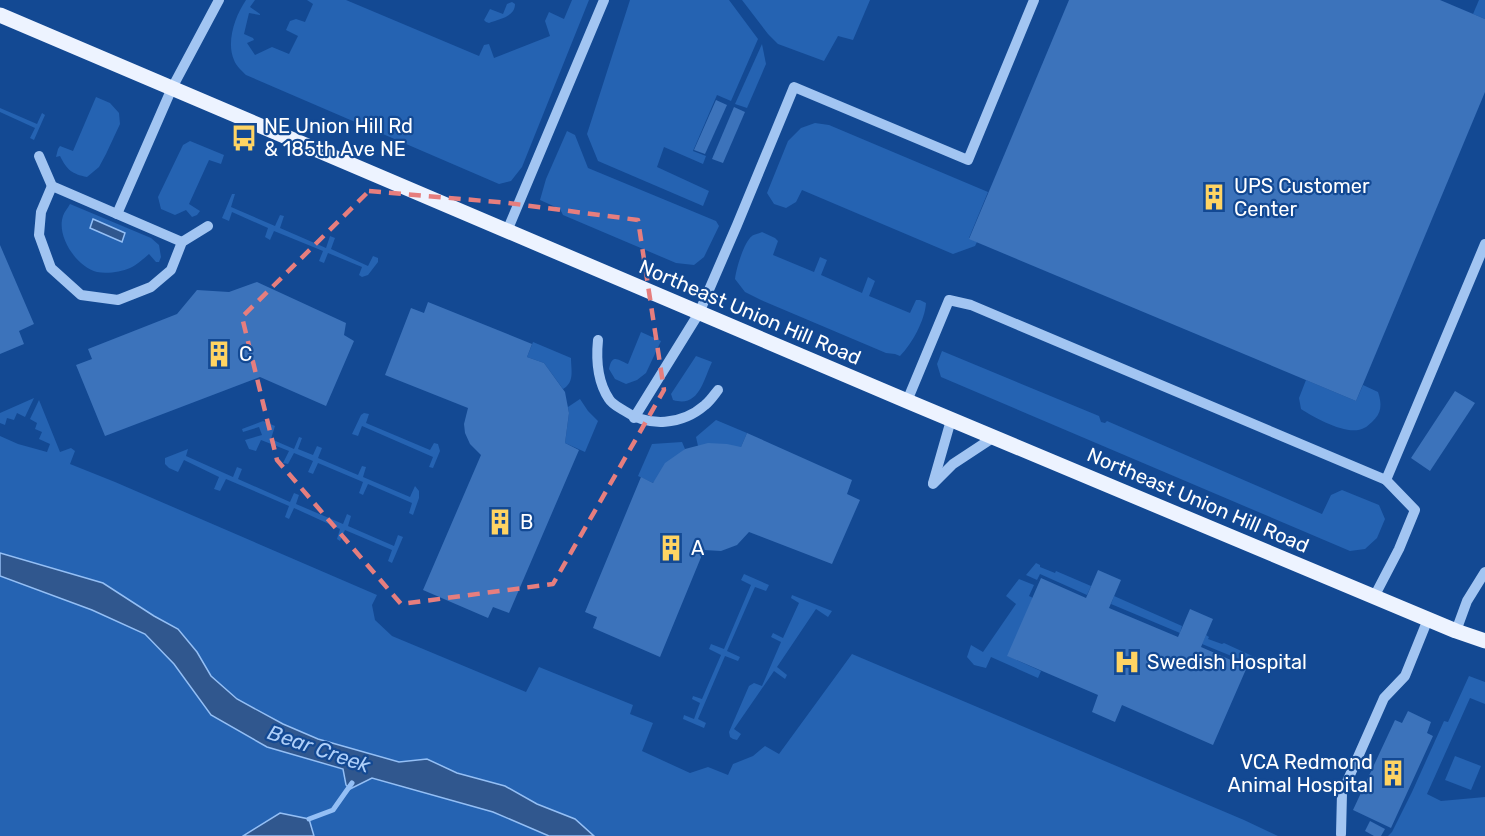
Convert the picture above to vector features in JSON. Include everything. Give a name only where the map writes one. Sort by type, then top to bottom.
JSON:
[{"type":"main road","name":"Northeast Union Hill Road","points":[[0,15],[951,420],[1456,631],[1485,641]]},
{"type":"street","points":[[117,214],[172,88],[219,0]]},
{"type":"street","points":[[507,231],[604,0]]},
{"type":"street","points":[[633,418],[699,313],[794,87],[968,160],[1034,0]]},
{"type":"street","points":[[39,156],[52,186],[182,242]]},
{"type":"street","points":[[52,186],[41,212],[39,235],[51,268],[81,295],[118,300],[151,287],[171,270],[182,242],[208,226]]},
{"type":"street","points":[[1386,480],[1485,244]]},
{"type":"street","points":[[907,401],[949,300],[971,304],[1386,480],[1415,510],[1399,549],[1374,597]]},
{"type":"street","points":[[598,340],[596,358],[600,381],[610,401],[633,418],[662,423],[681,419],[706,404],[718,390]]},
{"type":"street","points":[[951,420],[933,484],[953,464],[994,437]]},
{"type":"street","points":[[1456,631],[1467,601],[1485,572]]},
{"type":"street","points":[[1341,834],[1342,793],[1384,698],[1405,676],[1428,619]]},
{"type":"highlighted area","points":[[369,191],[508,203],[638,220],[664,390],[553,584],[401,604],[277,460],[242,317]]},
{"type":"shaded area","points":[[246,0],[255,0],[250,7],[260,14],[249,13],[244,34],[253,38],[254,40],[247,43],[255,55],[272,47],[289,54],[298,36],[286,30],[290,21],[296,19],[305,22],[313,4],[307,0],[346,0],[479,56],[484,45],[489,44],[494,58],[550,36],[545,21],[549,12],[564,19],[572,0],[589,0],[522,167],[511,181],[499,184],[246,75],[235,62],[231,37],[235,21]]},
{"type":"shaded area","points":[[630,0],[729,0],[758,39],[731,101],[717,95],[693,151],[706,156],[703,164],[664,147],[657,167],[709,191],[703,206],[598,161],[587,134]]},
{"type":"shaded area","points":[[742,0],[870,0],[853,40],[838,36],[824,61],[778,44]]},
{"type":"shaded area","points":[[1479,0],[1485,0],[1485,19],[1473,14]]},
{"type":"shaded area","points":[[512,2],[515,4],[509,15],[489,23],[484,20],[490,9],[503,14],[507,4]]},
{"type":"shaded area","points":[[762,44],[766,64],[747,108],[735,104]]},
{"type":"shaded area","points":[[96,97],[110,103],[119,113],[120,124],[99,167],[87,177],[74,173],[60,156],[56,157],[60,146],[73,151]]},
{"type":"shaded area","points":[[0,108],[37,124],[42,113],[45,115],[34,140],[30,138],[35,128],[0,112]]},
{"type":"shaded area","points":[[815,123],[829,125],[988,192],[969,238],[977,242],[975,246],[953,254],[802,190],[796,202],[786,208],[774,204],[767,193],[788,141],[801,128]]},
{"type":"shaded area","points":[[567,131],[575,135],[588,168],[716,221],[719,226],[704,257],[694,265],[676,263],[563,215],[560,209],[540,200],[546,179]]},
{"type":"shaded area","points":[[190,141],[224,155],[221,164],[209,160],[189,204],[200,211],[192,217],[186,210],[175,215],[161,209],[158,197],[183,145]]},
{"type":"shaded area","points":[[232,194],[235,194],[231,207],[275,226],[280,215],[284,216],[280,228],[326,248],[330,236],[335,238],[331,249],[368,266],[373,256],[378,258],[378,262],[368,275],[362,277],[359,275],[362,267],[328,253],[324,263],[319,261],[323,251],[274,231],[270,240],[265,237],[268,228],[232,212],[229,221],[222,218]]},
{"type":"shaded area","points":[[70,204],[151,238],[159,245],[161,257],[159,262],[156,262],[149,254],[130,268],[105,273],[97,272],[82,264],[65,242],[63,233],[63,216]]},
{"type":"shaded area","points":[[762,232],[778,241],[773,255],[814,272],[820,257],[827,260],[821,275],[862,293],[868,277],[875,281],[869,296],[910,313],[916,300],[926,303],[920,324],[905,351],[900,356],[886,353],[745,292],[735,279],[739,263],[749,239]]},
{"type":"shaded area","points":[[641,332],[661,341],[646,373],[626,384],[615,379],[609,369],[610,364],[616,359],[628,364]]},
{"type":"shaded area","points":[[533,342],[571,358],[571,379],[563,389],[544,363],[527,357]]},
{"type":"shaded area","points":[[942,351],[1099,416],[1101,422],[1107,421],[1322,514],[1331,495],[1342,490],[1379,505],[1385,519],[1377,538],[1365,549],[1350,551],[941,377],[937,364]]},
{"type":"shaded area","points":[[696,356],[712,362],[703,384],[689,400],[673,400],[671,394]]},
{"type":"shaded area","points":[[1306,380],[1356,401],[1363,385],[1378,392],[1379,412],[1367,426],[1358,430],[1332,425],[1301,409],[1299,398]]},
{"type":"shaded area","points":[[34,398],[25,417],[17,413],[14,420],[7,418],[5,425],[0,423],[0,413]]},
{"type":"shaded area","points":[[580,399],[598,421],[585,452],[565,443],[568,407]]},
{"type":"shaded area","points":[[39,400],[60,452],[71,448],[75,451],[70,464],[377,595],[372,605],[375,620],[392,636],[526,692],[539,667],[633,705],[630,714],[653,723],[642,751],[690,773],[708,767],[728,775],[733,764],[753,756],[765,746],[779,754],[852,654],[1278,836],[594,836],[575,819],[537,804],[505,786],[457,773],[427,759],[399,762],[318,739],[283,724],[237,699],[211,676],[197,652],[178,629],[103,583],[0,553],[0,436],[47,452],[50,444],[39,439],[42,432],[35,429],[37,423],[30,419]]},
{"type":"shaded area","points":[[364,413],[369,414],[366,423],[430,450],[434,443],[438,444],[440,451],[433,468],[429,467],[433,457],[362,426],[358,436],[352,434]]},
{"type":"shaded area","points":[[716,420],[747,433],[741,447],[698,446],[696,437]]},
{"type":"shaded area","points":[[263,421],[275,426],[271,439],[294,449],[299,437],[302,438],[298,449],[313,455],[317,446],[322,448],[318,458],[358,475],[362,466],[366,467],[363,477],[410,497],[415,486],[419,491],[419,498],[413,515],[409,513],[412,503],[368,484],[363,495],[359,493],[363,482],[318,463],[313,474],[308,472],[313,461],[294,453],[288,464],[283,463],[289,451],[261,440],[256,451],[249,449],[245,440],[262,435],[259,427],[243,432],[242,429]]},
{"type":"shaded area","points":[[682,442],[685,449],[653,483],[638,476],[652,444]]},
{"type":"shaded area","points":[[188,449],[186,456],[233,477],[237,467],[242,469],[238,479],[290,502],[294,493],[299,495],[296,504],[343,524],[347,514],[351,516],[348,526],[394,546],[398,535],[403,537],[392,563],[388,561],[392,550],[345,530],[340,541],[337,539],[340,529],[294,508],[289,519],[285,517],[289,506],[226,479],[220,491],[214,489],[219,477],[184,460],[178,472],[165,464],[165,458]]},
{"type":"shaded area","points":[[1036,563],[1040,567],[1055,573],[1056,571],[1091,586],[1087,595],[1040,574],[1037,580],[1026,575]]},
{"type":"shaded area","points":[[744,574],[769,585],[766,591],[755,587],[727,651],[740,657],[738,661],[725,656],[698,719],[706,723],[704,728],[683,719],[684,715],[694,719],[700,703],[692,699],[693,696],[702,699],[721,655],[709,649],[711,644],[724,649],[751,585],[741,580]]},
{"type":"shaded area","points":[[0,576],[92,610],[145,634],[174,664],[211,715],[267,747],[493,812],[549,836],[0,836]]},
{"type":"shaded area","points":[[1019,579],[1034,585],[1029,596],[1033,598],[1008,656],[1041,671],[1038,678],[991,657],[986,668],[974,665],[967,657],[971,645],[983,652],[1016,604],[1006,596]]},
{"type":"shaded area","points":[[792,595],[832,611],[828,617],[816,609],[777,667],[787,675],[785,679],[774,671],[734,729],[741,734],[737,740],[733,739],[729,732],[749,686],[754,683],[762,686],[781,642],[771,637],[773,633],[783,638],[799,603],[791,598]]},
{"type":"shaded area","points":[[1114,596],[1182,626],[1180,633],[1111,604]]},
{"type":"shaded area","points":[[1206,635],[1208,639],[1224,643],[1261,660],[1255,670],[1249,668],[1251,664],[1202,644]]},
{"type":"shaded area","points":[[1469,676],[1485,682],[1485,704],[1470,698],[1427,794],[1441,801],[1485,797],[1485,836],[1388,836],[1412,792],[1444,721],[1448,722]]},
{"type":"shaded area","points":[[1455,756],[1481,766],[1471,790],[1445,780]]},
{"type":"water","points":[[93,219],[125,233],[122,242],[90,228]]},
{"type":"water","name":"Bear Creek","points":[[0,553],[103,583],[178,629],[197,652],[211,676],[237,699],[283,724],[318,739],[399,762],[427,759],[457,773],[505,786],[537,804],[575,819],[594,836],[549,836],[493,812],[372,778],[350,789],[346,785],[343,769],[267,747],[211,715],[174,664],[145,634],[92,610],[0,576]]},
{"type":"water","points":[[280,813],[309,819],[314,836],[243,836]]},
{"type":"building","name":"UPS Customer Center","points":[[1069,0],[1440,0],[1485,19],[1485,92],[1356,401],[969,239]]},
{"type":"building","points":[[716,100],[727,105],[705,154],[694,150]]},
{"type":"building","points":[[734,107],[745,112],[723,163],[712,159]]},
{"type":"building","points":[[0,245],[34,324],[19,331],[24,344],[0,354]]},
{"type":"building","name":"C","points":[[257,282],[346,323],[344,335],[354,341],[326,406],[260,377],[105,436],[76,365],[92,359],[88,349],[177,314],[197,290],[229,292]]},
{"type":"building","name":"B","points":[[428,302],[532,344],[527,357],[544,363],[565,392],[569,413],[565,443],[579,450],[509,613],[493,607],[488,618],[423,590],[481,455],[470,444],[465,433],[464,424],[468,408],[385,375],[411,308],[424,313]]},
{"type":"building","points":[[1455,391],[1475,403],[1430,471],[1411,458]]},
{"type":"building","name":"A","points":[[747,433],[852,480],[847,494],[860,500],[832,564],[749,532],[737,545],[721,551],[704,550],[660,657],[593,628],[597,617],[585,612],[641,477],[653,483],[665,463],[685,449],[708,443],[741,447]]},
{"type":"building","name":"Swedish Hospital","points":[[1098,570],[1121,580],[1109,608],[1178,637],[1190,609],[1213,619],[1201,647],[1247,667],[1213,745],[1122,705],[1115,722],[1092,712],[1098,695],[1007,656],[1041,578],[1086,598]]},
{"type":"building","name":"VCA Redmond Animal Hospital","points":[[1408,711],[1431,722],[1427,733],[1433,736],[1391,828],[1353,810],[1395,720],[1402,723]]},
{"type":"building","points":[[1370,821],[1385,829],[1381,836],[1374,836],[1365,831]]},
{"type":"waterway","name":"Bear Creek","points":[[309,819],[333,810],[352,783]]},
{"type":"place","name":"NE Union Hill Rd & 185th Ave NE","points":[[244,138]]},
{"type":"place","name":"UPS Customer Center","points":[[1214,197]]},
{"type":"place","name":"C","points":[[219,354]]},
{"type":"place","name":"B","points":[[500,522]]},
{"type":"place","name":"A","points":[[671,548]]},
{"type":"place","name":"Swedish Hospital","points":[[1127,662]]},
{"type":"place","name":"VCA Redmond Animal Hospital","points":[[1393,773]]}]
